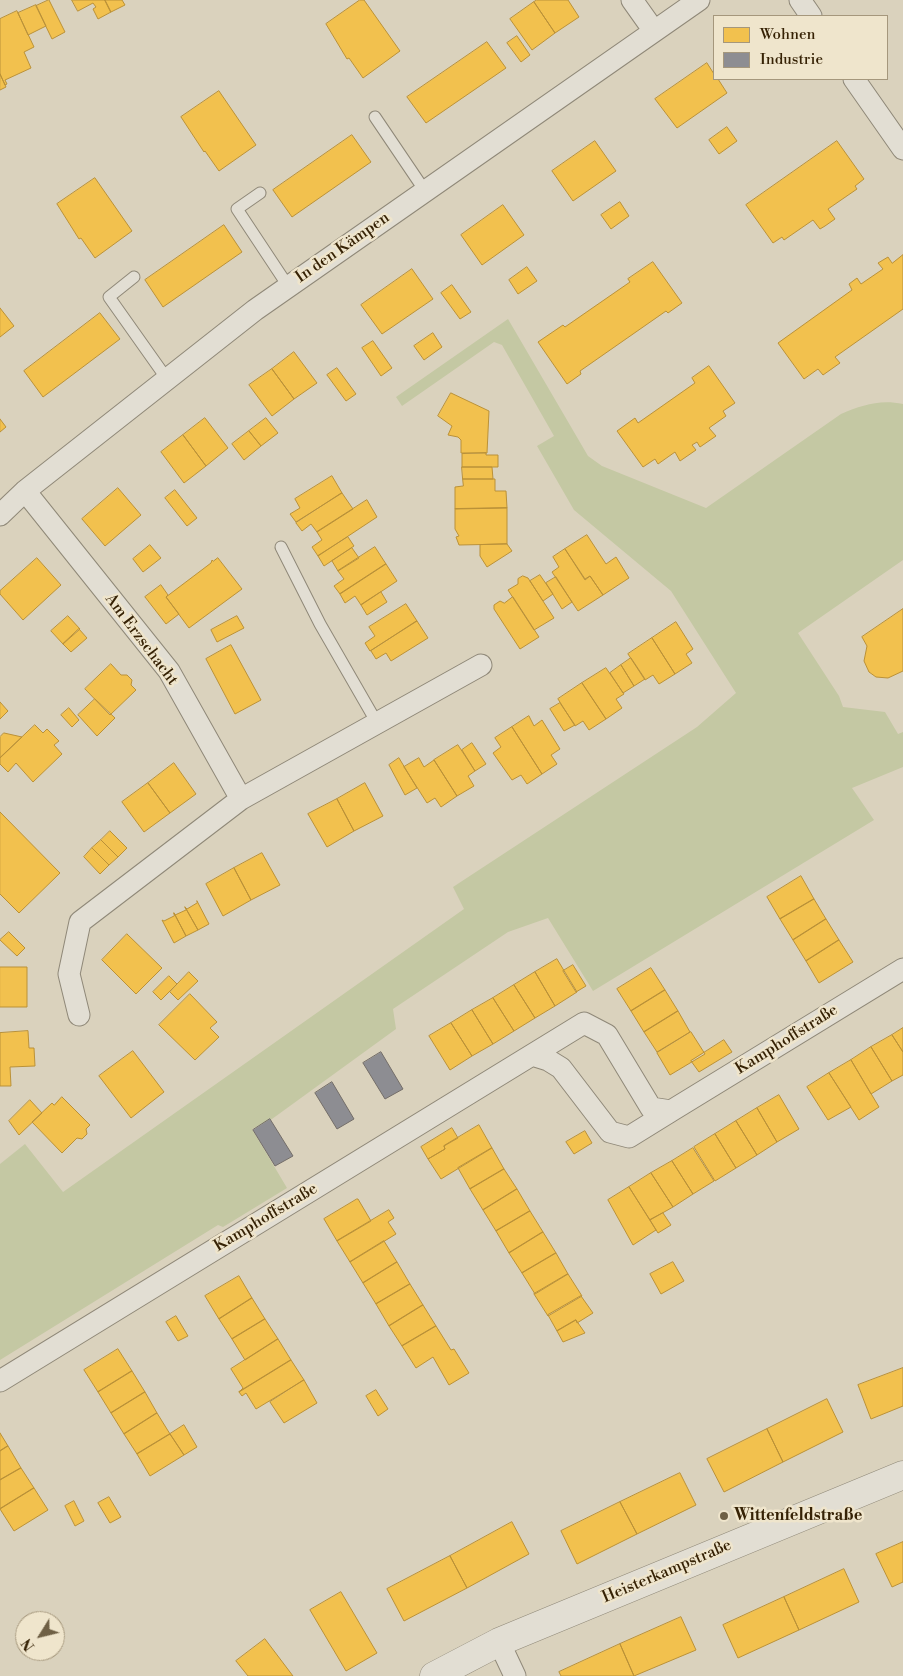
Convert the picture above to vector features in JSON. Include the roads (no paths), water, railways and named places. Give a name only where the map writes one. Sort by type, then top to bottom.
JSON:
[{"type":"street","points":[[632,0],[654,31]]},
{"type":"street","name":"In den Kämpen","points":[[0,515],[25,491],[254,310],[699,0]]},
{"type":"street","points":[[800,0],[810,15]]},
{"type":"street","points":[[855,80],[903,149]]},
{"type":"street","name":"Am Erzschacht","points":[[25,491],[168,671],[241,799]]},
{"type":"street","points":[[80,1016],[69,974],[80,922],[241,799],[481,665]]},
{"type":"street","name":"Kamphoffstraße","points":[[532,1055],[548,1060],[561,1068],[610,1132],[629,1138],[903,969]]},
{"type":"street","name":"Kamphoffstraße","points":[[0,1381],[584,1023],[607,1035],[651,1108],[671,1111]]},
{"type":"street","name":"Heisterkampstraße","points":[[434,1676],[499,1642],[903,1475]]},
{"type":"street","points":[[499,1642],[515,1676]]},
{"type":"lane","points":[[375,117],[425,191]]},
{"type":"lane","points":[[260,193],[237,209],[288,286]]},
{"type":"lane","points":[[134,277],[109,297],[167,379]]},
{"type":"lane","points":[[281,547],[320,624],[377,723]]},
{"type":"place","name":"Wittenfeldstraße","points":[[724,1516]]}]
